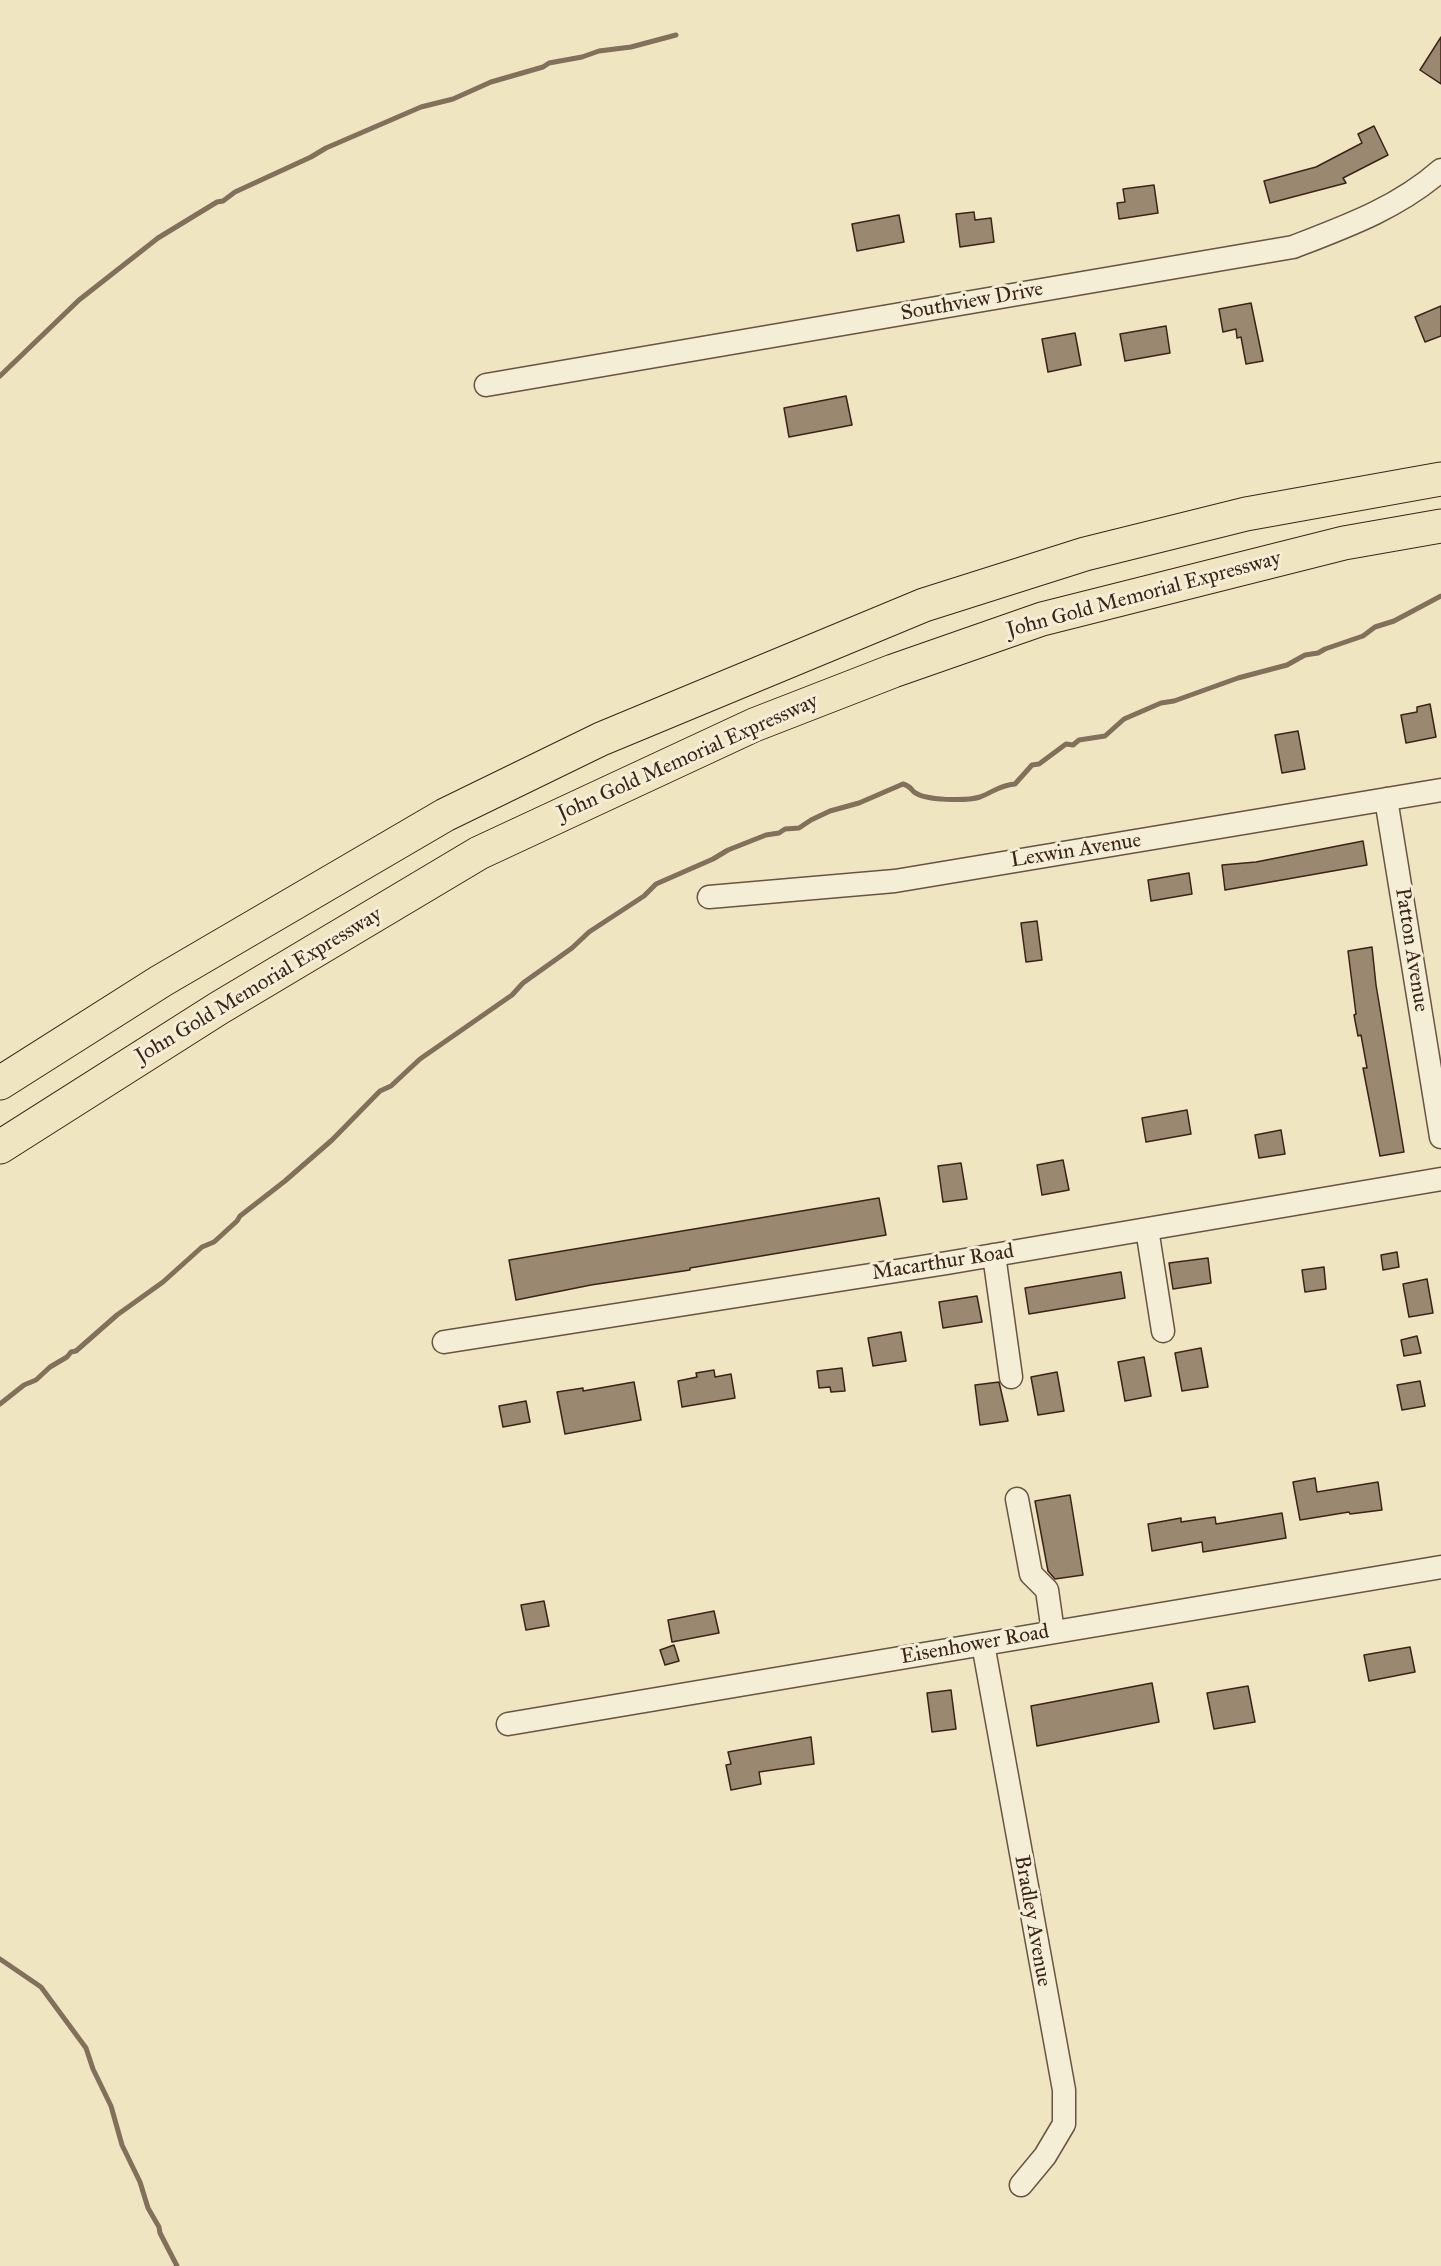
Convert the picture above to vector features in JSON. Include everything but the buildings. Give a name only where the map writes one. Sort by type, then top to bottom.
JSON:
[{"type":"highway","points":[[0,1083],[161,981],[445,815],[611,734],[924,605],[1085,554],[1246,514],[1441,479]]},
{"type":"highway","name":"John Gold Memorial Expressway","points":[[0,1147],[219,1008],[479,853],[753,725],[893,671],[1042,619],[1344,543],[1441,526]]},
{"type":"street","name":"Southview Drive","points":[[486,385],[1293,247],[1358,222],[1407,196],[1441,170]]},
{"type":"street","name":"Lexwin Avenue","points":[[709,897],[895,881],[1441,790]]},
{"type":"street","name":"Patton Avenue","points":[[1386,800],[1441,1137]]},
{"type":"street","name":"Macarthur Road","points":[[444,1342],[994,1255],[1441,1179]]},
{"type":"street","points":[[1147,1229],[1163,1331]]},
{"type":"street","points":[[994,1255],[1011,1377]]},
{"type":"street","points":[[1017,1499],[1030,1574],[1047,1590],[1053,1632]]},
{"type":"street","name":"Eisenhower Road","points":[[508,1724],[1441,1567]]},
{"type":"street","name":"Bradley Avenue","points":[[982,1644],[1064,2090],[1064,2124],[1045,2156],[1021,2185]]},
{"type":"waterway","points":[[0,376],[79,300],[158,238],[235,192],[326,148],[421,107],[453,99],[491,82],[543,67],[549,63],[582,57],[599,51],[631,47],[676,35]]},
{"type":"waterway","points":[[0,1404],[24,1385],[36,1380],[71,1352],[76,1351],[117,1315],[163,1282],[202,1247],[214,1242],[240,1216],[332,1140],[380,1091],[391,1086],[420,1059],[512,995],[523,983],[572,948],[589,932],[644,896],[656,884],[728,850],[785,829],[799,828],[830,811],[859,803],[903,784],[919,795],[936,799],[956,800],[980,797],[1001,787],[1015,784],[1032,765],[1039,764],[1066,744],[1073,745],[1079,740],[1105,736],[1124,719],[1161,703],[1174,701],[1238,678],[1287,665],[1305,655],[1318,653],[1363,636],[1375,627],[1394,621],[1441,596]]},
{"type":"waterway","points":[[0,1959],[41,1987],[86,2048],[93,2069],[111,2106],[122,2145],[140,2182],[148,2208],[177,2266]]}]
